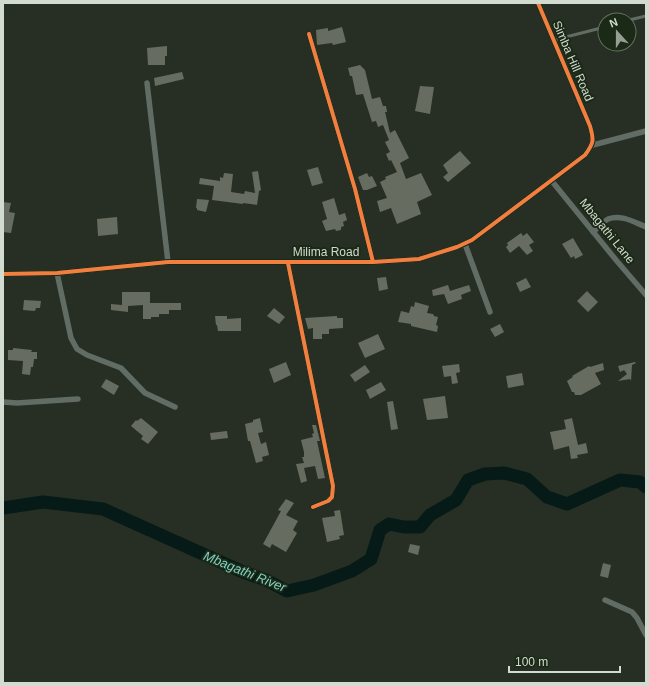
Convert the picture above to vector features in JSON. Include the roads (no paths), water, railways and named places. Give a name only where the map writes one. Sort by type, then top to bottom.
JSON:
[{"type":"street","name":"Simba Hill Road","points":[[538,3],[590,126],[594,137],[593,145]]},
{"type":"street","points":[[310,34],[355,189],[373,262]]},
{"type":"street","points":[[147,83],[168,262]]},
{"type":"street","points":[[593,145],[646,131]]},
{"type":"street","name":"Milima Road","points":[[3,274],[57,273],[168,262],[373,262],[419,259],[465,244],[472,240],[585,155],[593,145]]},
{"type":"street","name":"Mbagathi Lane","points":[[551,180],[646,295]]},
{"type":"street","points":[[593,232],[608,220],[614,218],[623,218],[646,227]]},
{"type":"street","points":[[465,244],[490,312]]},
{"type":"street","points":[[288,263],[333,486],[332,497],[328,501],[313,507]]},
{"type":"street","points":[[57,273],[71,338],[77,349],[87,355],[121,368],[145,393],[176,408]]},
{"type":"street","points":[[3,402],[17,403],[78,399]]},
{"type":"street","points":[[605,600],[632,612],[646,635]]},
{"type":"lane","points":[[554,40],[597,29]]},
{"type":"waterway","name":"Mbagathi River","points":[[3,508],[43,502],[103,509],[243,572],[266,580],[287,591],[314,585],[352,571],[371,559],[380,530],[389,524],[404,527],[420,527],[430,515],[456,500],[468,480],[485,474],[504,473],[527,479],[547,497],[567,504],[620,480],[640,482],[646,487]]}]
